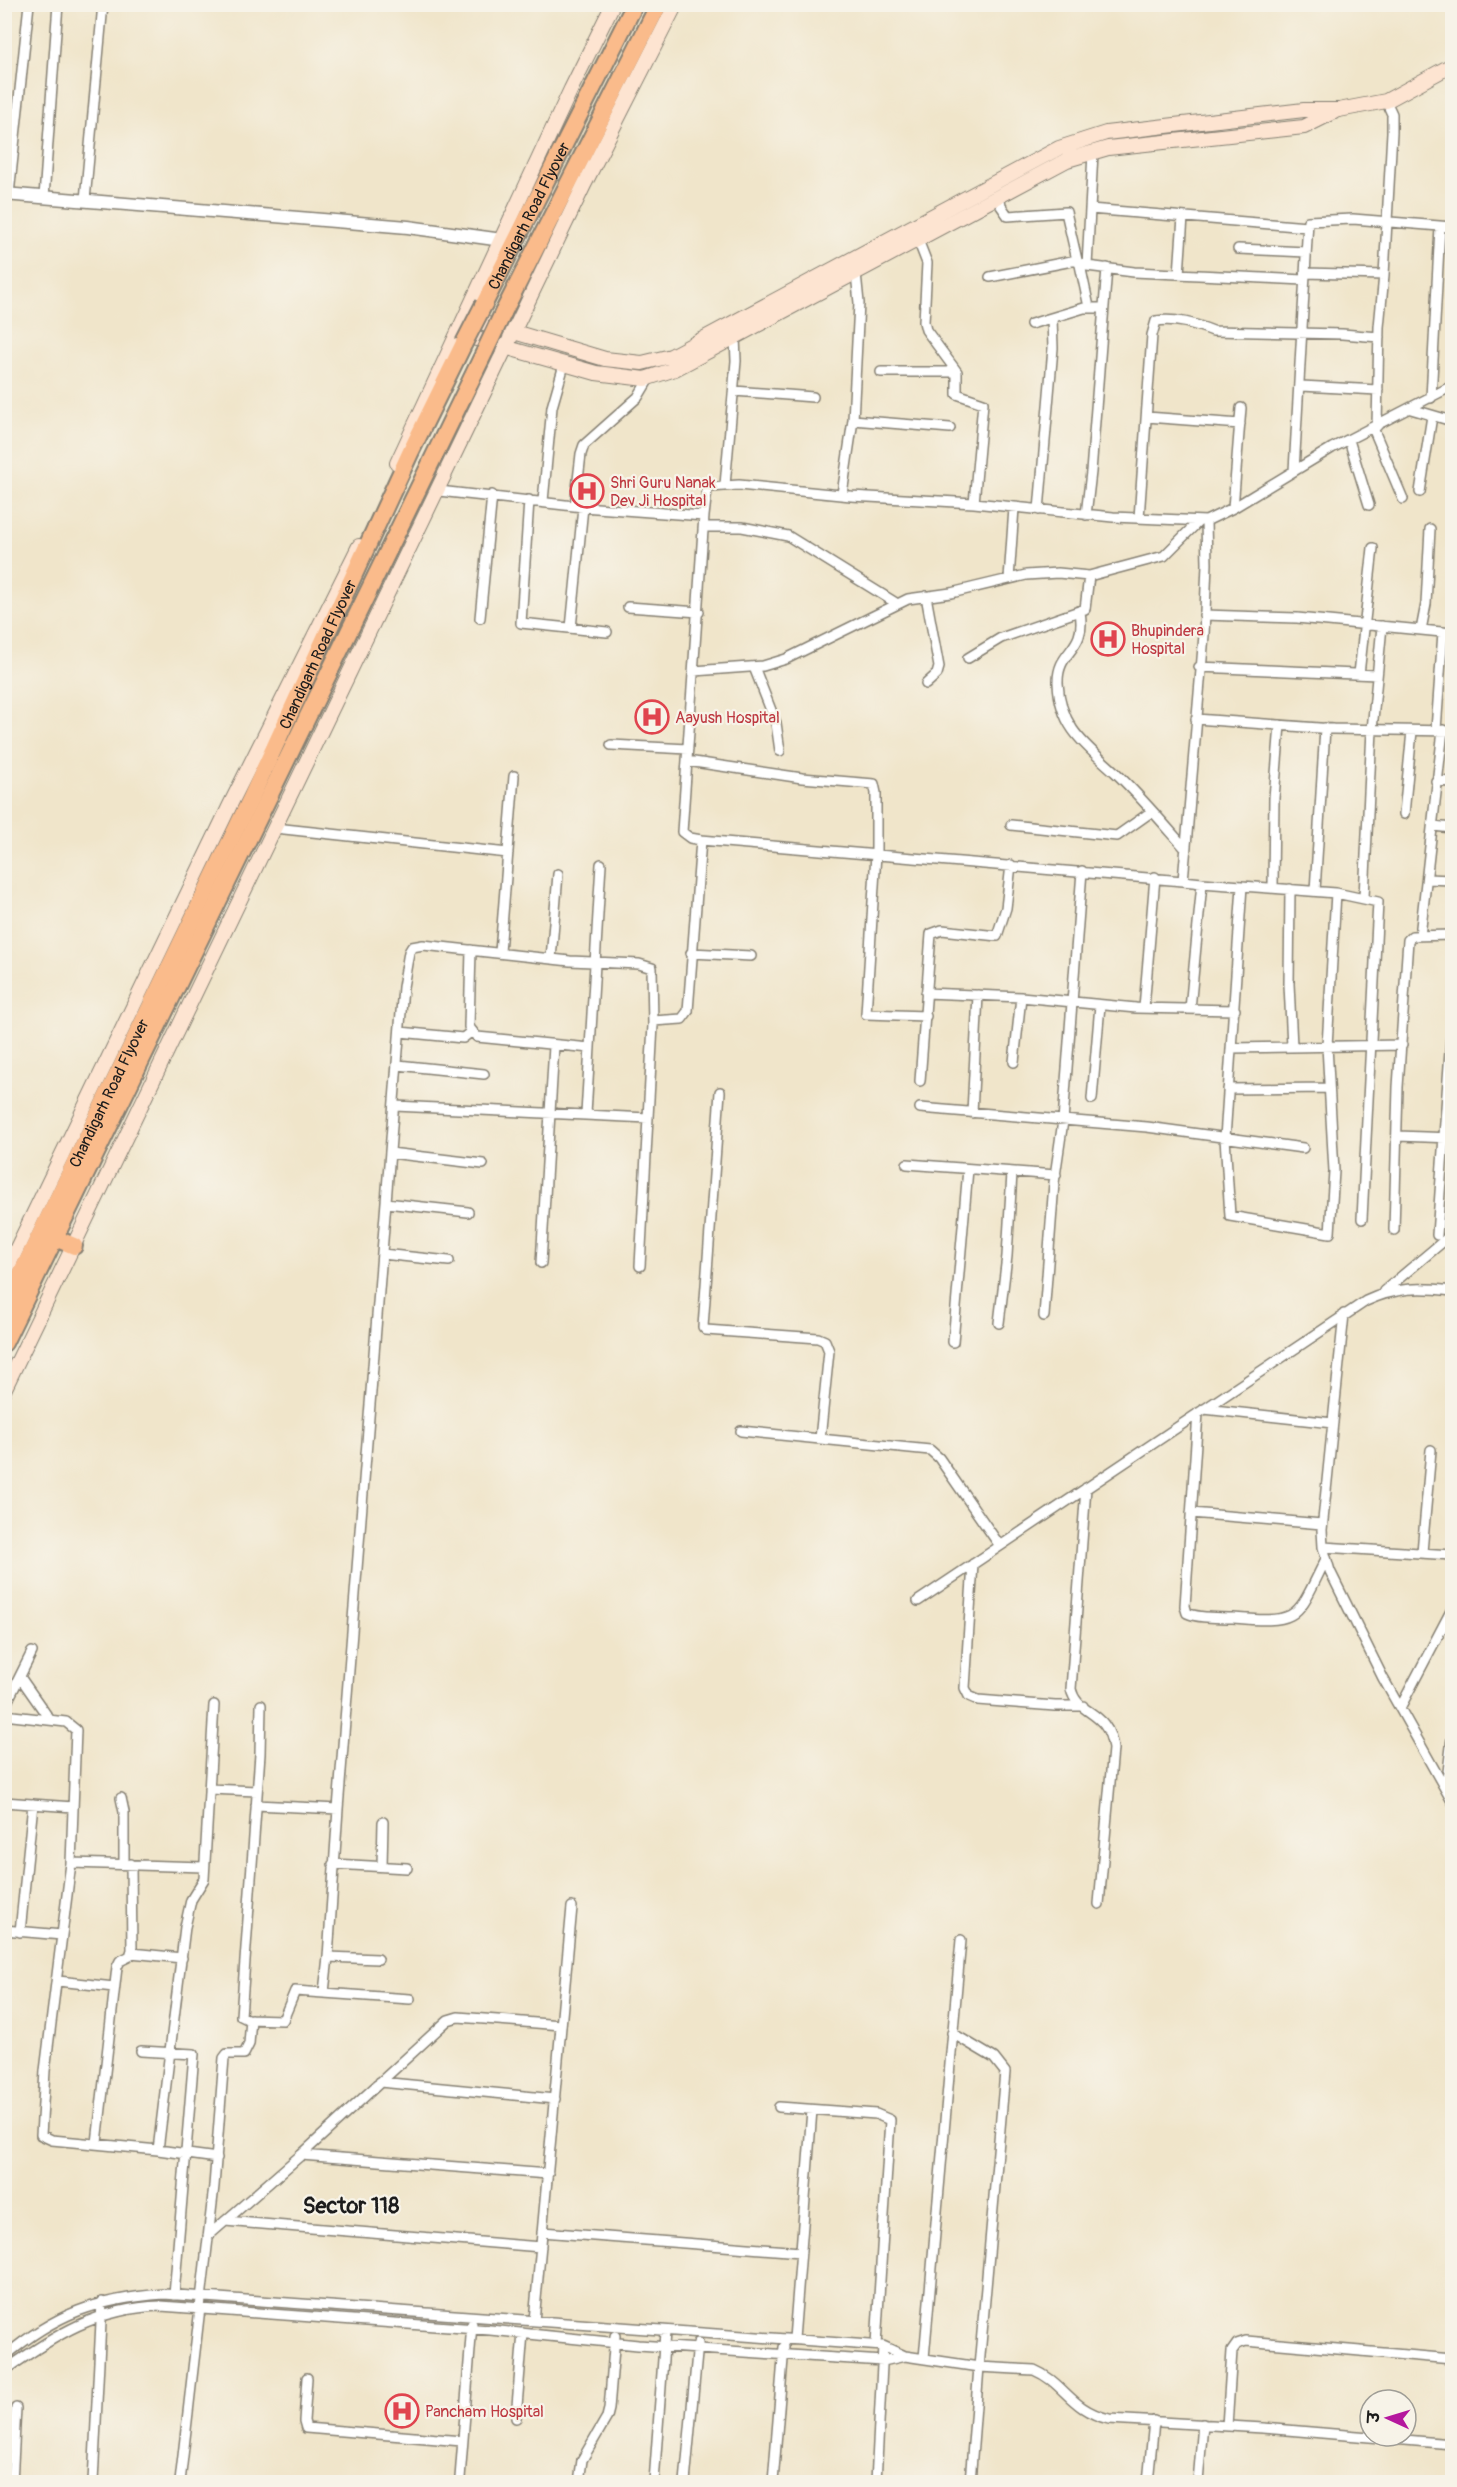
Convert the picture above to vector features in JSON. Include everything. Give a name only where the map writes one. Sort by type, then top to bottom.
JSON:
[{"type":"highway","name":"Chandigarh Road Flyover","points":[[5,1307],[11,1279],[246,809],[411,451],[635,4]]},
{"type":"highway","name":"Chandigarh Road Flyover","points":[[4,1343],[263,812],[429,461],[659,4]]},
{"type":"highway","points":[[55,1238],[74,1246]]},
{"type":"main road","points":[[11,1279],[221,824],[375,512],[571,89],[613,4]]},
{"type":"main road","points":[[4,1390],[506,348],[676,4]]},
{"type":"main road","points":[[465,317],[606,358],[642,363],[671,356],[1059,148],[1106,133],[1304,110],[1339,110],[1386,101],[1415,88],[1452,65]]},
{"type":"main road","points":[[458,333],[564,364],[625,377],[650,377],[675,369],[1067,160],[1108,148],[1304,127],[1339,110]]},
{"type":"street","points":[[29,4],[7,194],[408,227],[502,240]]},
{"type":"street","points":[[44,197],[58,4]]},
{"type":"street","points":[[85,200],[103,4]]},
{"type":"street","points":[[1386,101],[1390,108],[1392,123],[1389,223],[1379,337],[1375,427],[1403,499]]},
{"type":"street","points":[[1081,264],[1094,179],[1094,153]]},
{"type":"street","points":[[999,196],[1001,206],[1008,216],[1066,212],[1081,264],[1089,307]]},
{"type":"street","points":[[1090,209],[1307,227]]},
{"type":"street","points":[[1179,274],[1183,217]]},
{"type":"street","points":[[1294,471],[1301,386],[1308,221],[1353,219],[1452,227]]},
{"type":"street","points":[[1431,398],[1440,226]]},
{"type":"street","points":[[918,240],[927,263],[925,327],[957,372],[957,394],[983,405],[974,503]]},
{"type":"street","points":[[1238,249],[1306,252]]},
{"type":"street","points":[[990,277],[1081,264],[1179,274],[1305,277],[1384,275]]},
{"type":"street","points":[[1086,515],[1107,268]]},
{"type":"street","points":[[842,494],[853,420],[859,303],[856,273]]},
{"type":"street","points":[[1031,324],[1089,307],[1103,308]]},
{"type":"street","points":[[1039,510],[1053,355],[1052,318]]},
{"type":"street","points":[[1139,518],[1152,335],[1156,321],[1167,319],[1195,324],[1213,331],[1302,332],[1379,337]]},
{"type":"street","points":[[725,485],[734,391],[735,337]]},
{"type":"street","points":[[543,501],[552,407],[564,364]]},
{"type":"street","points":[[880,372],[957,372]]},
{"type":"street","points":[[571,628],[581,454],[584,446],[638,397],[650,377]]},
{"type":"street","points":[[1301,386],[1378,390]]},
{"type":"street","points":[[694,671],[754,667],[798,653],[896,603],[1009,579],[1058,573],[1089,576],[1164,556],[1203,521],[1233,508],[1349,440],[1452,386]]},
{"type":"street","points":[[734,391],[813,397]]},
{"type":"street","points":[[1233,508],[1241,408]]},
{"type":"street","points":[[1411,409],[1452,421]]},
{"type":"street","points":[[1420,492],[1432,416]]},
{"type":"street","points":[[1147,417],[1240,424]]},
{"type":"street","points":[[853,420],[950,428]]},
{"type":"street","points":[[1349,440],[1369,505]]},
{"type":"street","points":[[1203,521],[1086,515],[974,503],[725,485],[708,489],[681,827],[685,836],[700,840],[876,854],[930,861],[1155,877],[1202,884],[1273,887],[1336,893],[1376,900],[1378,903],[1362,1219]]},
{"type":"street","points":[[439,490],[579,506],[705,516]]},
{"type":"street","points":[[480,618],[492,495]]},
{"type":"street","points":[[529,500],[520,620],[524,624],[607,632]]},
{"type":"street","points":[[1009,579],[1014,508]]},
{"type":"street","points":[[1183,880],[1204,615],[1203,521]]},
{"type":"street","points":[[704,527],[742,527],[788,536],[896,603]]},
{"type":"street","points":[[1421,630],[1426,604],[1430,529]]},
{"type":"street","points":[[1359,674],[1373,548]]},
{"type":"street","points":[[968,658],[1001,638],[1080,612],[1086,607],[1089,576]]},
{"type":"street","points":[[926,596],[939,668],[937,674],[926,684]]},
{"type":"street","points":[[628,607],[699,612]]},
{"type":"street","points":[[1080,612],[1082,624],[1079,641],[1067,655],[1059,671],[1059,690],[1072,729],[1087,749],[1115,772],[1185,848]]},
{"type":"street","points":[[1204,615],[1297,618],[1448,632],[1444,731],[1436,781],[1420,936]]},
{"type":"street","points":[[1364,897],[1372,730],[1382,626]]},
{"type":"street","points":[[754,667],[776,723],[780,752]]},
{"type":"street","points":[[1199,667],[1377,675]]},
{"type":"street","points":[[1196,719],[1325,728],[1444,731]]},
{"type":"street","points":[[1273,887],[1274,798],[1280,725]]},
{"type":"street","points":[[1315,891],[1325,728]]},
{"type":"street","points":[[1404,814],[1412,730]]},
{"type":"street","points":[[611,745],[688,748]]},
{"type":"street","points":[[687,761],[802,778],[874,784],[876,854],[866,1014],[926,1016]]},
{"type":"street","points":[[500,952],[514,776]]},
{"type":"street","points":[[1436,781],[1452,782]]},
{"type":"street","points":[[1011,825],[1117,836],[1151,812]]},
{"type":"street","points":[[1433,826],[1452,828]]},
{"type":"street","points":[[275,828],[508,853]]},
{"type":"street","points":[[653,1021],[682,1019],[687,1015],[700,840]]},
{"type":"street","points":[[586,1114],[601,864]]},
{"type":"street","points":[[920,1081],[931,934],[942,930],[997,936],[1006,908],[1011,865]]},
{"type":"street","points":[[1044,1316],[1056,1175],[1063,1122],[1082,872]]},
{"type":"street","points":[[550,959],[558,874]]},
{"type":"street","points":[[1144,1008],[1155,877]]},
{"type":"street","points":[[1427,879],[1452,880]]},
{"type":"street","points":[[1190,1009],[1202,884]]},
{"type":"street","points":[[1242,886],[1225,1138],[1230,1216],[1330,1233],[1334,1171],[1327,1046],[1336,893]]},
{"type":"street","points":[[1290,889],[1289,984],[1293,1046]]},
{"type":"street","points":[[1394,1230],[1408,940],[1410,936],[1452,935]]},
{"type":"street","points":[[324,1992],[403,987],[409,952],[412,947],[423,945],[550,959],[646,965],[652,968],[653,1021],[640,1266]]},
{"type":"street","points":[[471,950],[469,1027],[477,1037],[590,1048]]},
{"type":"street","points":[[691,953],[752,957]]},
{"type":"street","points":[[926,993],[1021,997],[1144,1008],[1235,1010]]},
{"type":"street","points":[[972,1113],[978,995]]},
{"type":"street","points":[[1014,1062],[1021,997]]},
{"type":"street","points":[[1092,1100],[1101,1005]]},
{"type":"street","points":[[1437,1235],[1448,1138],[1452,1023]]},
{"type":"street","points":[[400,1032],[463,1038],[472,1030]]},
{"type":"street","points":[[1232,1048],[1402,1045]]},
{"type":"street","points":[[541,1263],[554,1046]]},
{"type":"street","points":[[398,1065],[484,1074]]},
{"type":"street","points":[[1228,1089],[1328,1088]]},
{"type":"street","points":[[720,1092],[703,1327],[706,1330],[818,1338],[825,1341],[829,1351],[820,1439]]},
{"type":"street","points":[[395,1106],[648,1118]]},
{"type":"street","points":[[920,1108],[1063,1122],[1147,1127],[1303,1148]]},
{"type":"street","points":[[1398,1136],[1448,1138]]},
{"type":"street","points":[[390,1153],[483,1164]]},
{"type":"street","points":[[907,1164],[1056,1175]]},
{"type":"street","points":[[953,1342],[968,1169]]},
{"type":"street","points":[[999,1323],[1007,1256],[1012,1173]]},
{"type":"street","points":[[386,1203],[468,1212]]},
{"type":"street","points":[[918,1601],[1344,1314],[1379,1294],[1452,1233]]},
{"type":"street","points":[[382,1254],[449,1261]]},
{"type":"street","points":[[1379,1294],[1406,1288],[1452,1291]]},
{"type":"street","points":[[1344,1314],[1322,1524],[1323,1547],[1326,1559],[1400,1708],[1452,1801]]},
{"type":"street","points":[[1201,1411],[1333,1423]]},
{"type":"street","points":[[1201,1411],[1185,1606],[1191,1614],[1272,1622],[1287,1618],[1299,1609],[1326,1559]]},
{"type":"street","points":[[741,1431],[930,1450],[939,1458],[1000,1546]]},
{"type":"street","points":[[1422,1552],[1431,1450]]},
{"type":"street","points":[[1086,1488],[1071,1689],[1076,1700],[1106,1724],[1111,1732],[1099,1904]]},
{"type":"street","points":[[1191,1513],[1322,1524]]},
{"type":"street","points":[[1323,1547],[1452,1555]]},
{"type":"street","points":[[973,1564],[965,1688],[969,1696],[978,1700],[1083,1706]]},
{"type":"street","points":[[1400,1708],[1452,1609]]},
{"type":"street","points":[[4,1708],[32,1652]]},
{"type":"street","points":[[20,1677],[50,1720]]},
{"type":"street","points":[[158,2150],[188,1910],[204,1879],[214,1705]]},
{"type":"street","points":[[261,1705],[257,1791],[240,2014],[244,2019],[283,2020],[293,1992],[324,1992],[410,1999]]},
{"type":"street","points":[[4,1714],[70,1723],[76,1730],[71,1863],[45,2071],[41,2135],[52,2140],[98,2143],[217,2158]]},
{"type":"street","points":[[1446,1789],[1452,1738]]},
{"type":"street","points":[[209,1789],[257,1791]]},
{"type":"street","points":[[121,1798],[128,1864],[131,1953]]},
{"type":"street","points":[[4,1802],[73,1807]]},
{"type":"street","points":[[20,1932],[33,1804]]},
{"type":"street","points":[[256,1805],[338,1809]]},
{"type":"street","points":[[382,1866],[383,1822]]},
{"type":"street","points":[[71,1863],[204,1867]]},
{"type":"street","points":[[333,1864],[407,1868]]},
{"type":"street","points":[[534,2321],[572,1907]]},
{"type":"street","points":[[4,1930],[62,1935]]},
{"type":"street","points":[[924,2358],[961,1940]]},
{"type":"street","points":[[98,2143],[118,1963],[131,1953],[182,1958]]},
{"type":"street","points":[[328,1957],[378,1959]]},
{"type":"street","points":[[58,1981],[114,1987]]},
{"type":"street","points":[[208,2236],[453,2017],[561,2025]]},
{"type":"street","points":[[180,2482],[217,2158],[224,2058],[226,2054],[245,2053],[251,2019]]},
{"type":"street","points":[[952,2033],[994,2058],[1005,2072],[978,2367],[970,2482]]},
{"type":"street","points":[[141,2051],[194,2055],[174,2295]]},
{"type":"street","points":[[380,2082],[555,2099]]},
{"type":"street","points":[[779,2107],[876,2114],[887,2118],[891,2124],[880,2346],[883,2361],[876,2482]]},
{"type":"street","points":[[773,2482],[783,2353],[790,2339],[801,2252],[812,2109]]},
{"type":"street","points":[[301,2155],[548,2174]]},
{"type":"street","points":[[225,2221],[541,2247]]},
{"type":"street","points":[[543,2232],[801,2252]]},
{"type":"street","points":[[4,2357],[27,2337],[63,2316],[122,2297],[174,2295],[472,2315],[699,2335],[880,2346],[905,2356],[978,2367],[1034,2370],[1042,2373],[1077,2406],[1091,2415],[1452,2444]]},
{"type":"street","points":[[93,2482],[102,2302]]},
{"type":"street","points":[[4,2371],[67,2329],[101,2316],[142,2307],[200,2309],[883,2361],[905,2356]]},
{"type":"street","points":[[460,2478],[472,2315]]},
{"type":"street","points":[[579,2482],[582,2460],[607,2417],[616,2328]]},
{"type":"street","points":[[654,2482],[665,2332]]},
{"type":"street","points":[[516,2418],[523,2333]]},
{"type":"street","points":[[685,2482],[699,2335]]},
{"type":"street","points":[[1227,2426],[1232,2351],[1237,2344],[1245,2341],[1452,2359]]},
{"type":"street","points":[[307,2378],[304,2421],[306,2428],[462,2441]]},
{"type":"street","points":[[12,2482],[16,2408]]},
{"type":"street","points":[[1148,2482],[1154,2421]]},
{"type":"street","points":[[1198,2482],[1203,2424]]},
{"type":"place","name":"Shri Guru Nanak Dev Ji Hospital","points":[[587,491]]},
{"type":"place","name":"Bhupindera Hospital","points":[[1108,639]]},
{"type":"place","name":"Aayush Hospital","points":[[652,717]]},
{"type":"place","name":"Pancham Hospital","points":[[402,2411]]},
{"type":"district","name":"Sector 118","points":[[351,2205]]}]
